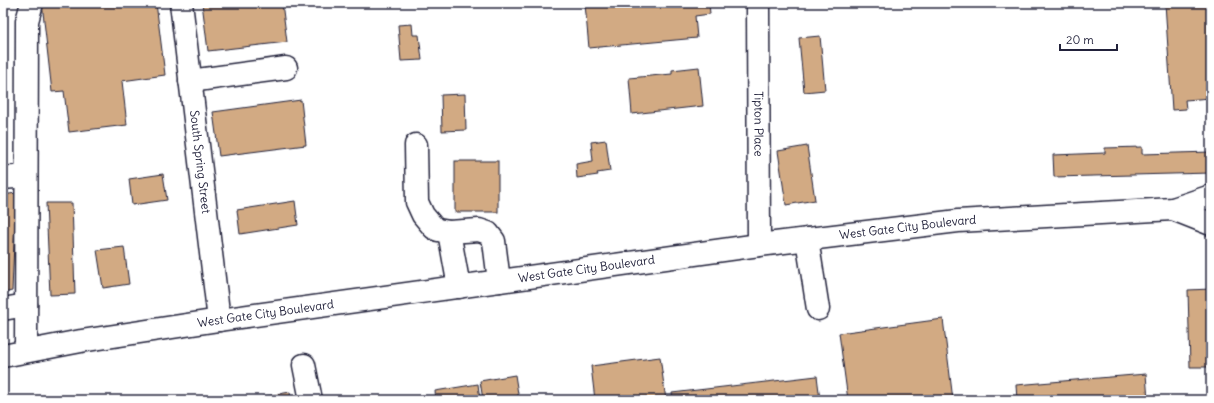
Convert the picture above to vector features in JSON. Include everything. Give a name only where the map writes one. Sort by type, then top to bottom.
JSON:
[{"type":"main road","points":[[26,351],[27,21],[32,3]]},
{"type":"main road","name":"South Spring Street","points":[[181,3],[219,320]]},
{"type":"main road","name":"Tipton Place","points":[[758,3],[759,245]]},
{"type":"main road","points":[[190,81],[286,68]]},
{"type":"main road","points":[[416,145],[417,202],[423,215],[434,228],[438,230],[449,232],[479,230],[488,233],[494,242],[499,281]]},
{"type":"main road","points":[[3,178],[26,176]]},
{"type":"main road","name":"West Gate City Boulevard","points":[[3,356],[219,320],[759,245],[958,221],[1173,209],[1211,196]]},
{"type":"main road","name":"West Gate City Boulevard","points":[[1173,209],[1211,224]]},
{"type":"main road","points":[[449,232],[459,287]]},
{"type":"main road","points":[[807,239],[818,309]]},
{"type":"main road","points":[[3,309],[26,306]]},
{"type":"main road","points":[[304,365],[311,400]]},
{"type":"building","points":[[42,3],[156,3],[165,75],[122,81],[127,125],[69,132],[64,91],[52,92]]},
{"type":"building","points":[[202,3],[282,3],[287,42],[208,51]]},
{"type":"building","points":[[709,3],[710,14],[695,16],[697,38],[589,48],[585,4]]},
{"type":"building","points":[[1165,3],[1211,3],[1211,98],[1185,100],[1186,109],[1172,110]]},
{"type":"building","points":[[412,24],[413,35],[419,35],[422,60],[401,61],[398,25]]},
{"type":"building","points":[[820,36],[825,90],[804,92],[799,38]]},
{"type":"building","points":[[699,67],[703,106],[632,114],[629,78],[672,74],[672,70]]},
{"type":"building","points":[[465,94],[466,130],[442,131],[441,95]]},
{"type":"building","points":[[301,100],[306,145],[219,156],[213,112]]},
{"type":"building","points":[[606,140],[610,171],[597,173],[598,175],[577,178],[576,164],[593,161],[591,142]]},
{"type":"building","points":[[807,146],[815,200],[786,205],[778,151]]},
{"type":"building","points":[[1142,147],[1142,154],[1211,152],[1211,173],[1054,177],[1053,155],[1105,153],[1105,148]]},
{"type":"building","points":[[455,161],[498,161],[498,212],[455,212]]},
{"type":"building","points":[[163,174],[167,200],[132,205],[129,179]]},
{"type":"building","points":[[16,193],[12,291],[3,293],[3,195]]},
{"type":"building","points":[[295,201],[298,225],[240,234],[237,210]]},
{"type":"building","points":[[46,203],[72,203],[75,294],[50,295]]},
{"type":"building","points":[[124,247],[129,284],[103,288],[97,250]]},
{"type":"building","points":[[1211,289],[1211,367],[1190,367],[1188,290]]},
{"type":"building","points":[[943,319],[953,400],[848,400],[839,333]]},
{"type":"building","points":[[660,357],[666,400],[595,400],[591,366]]},
{"type":"building","points":[[1146,374],[1148,400],[1017,400],[1016,385]]},
{"type":"building","points":[[515,375],[519,400],[483,400],[480,381]]},
{"type":"building","points":[[817,376],[820,400],[673,400],[672,393]]},
{"type":"building","points":[[478,384],[480,400],[436,400],[435,391]]},
{"type":"building","points":[[290,392],[291,400],[263,400],[262,397]]}]
